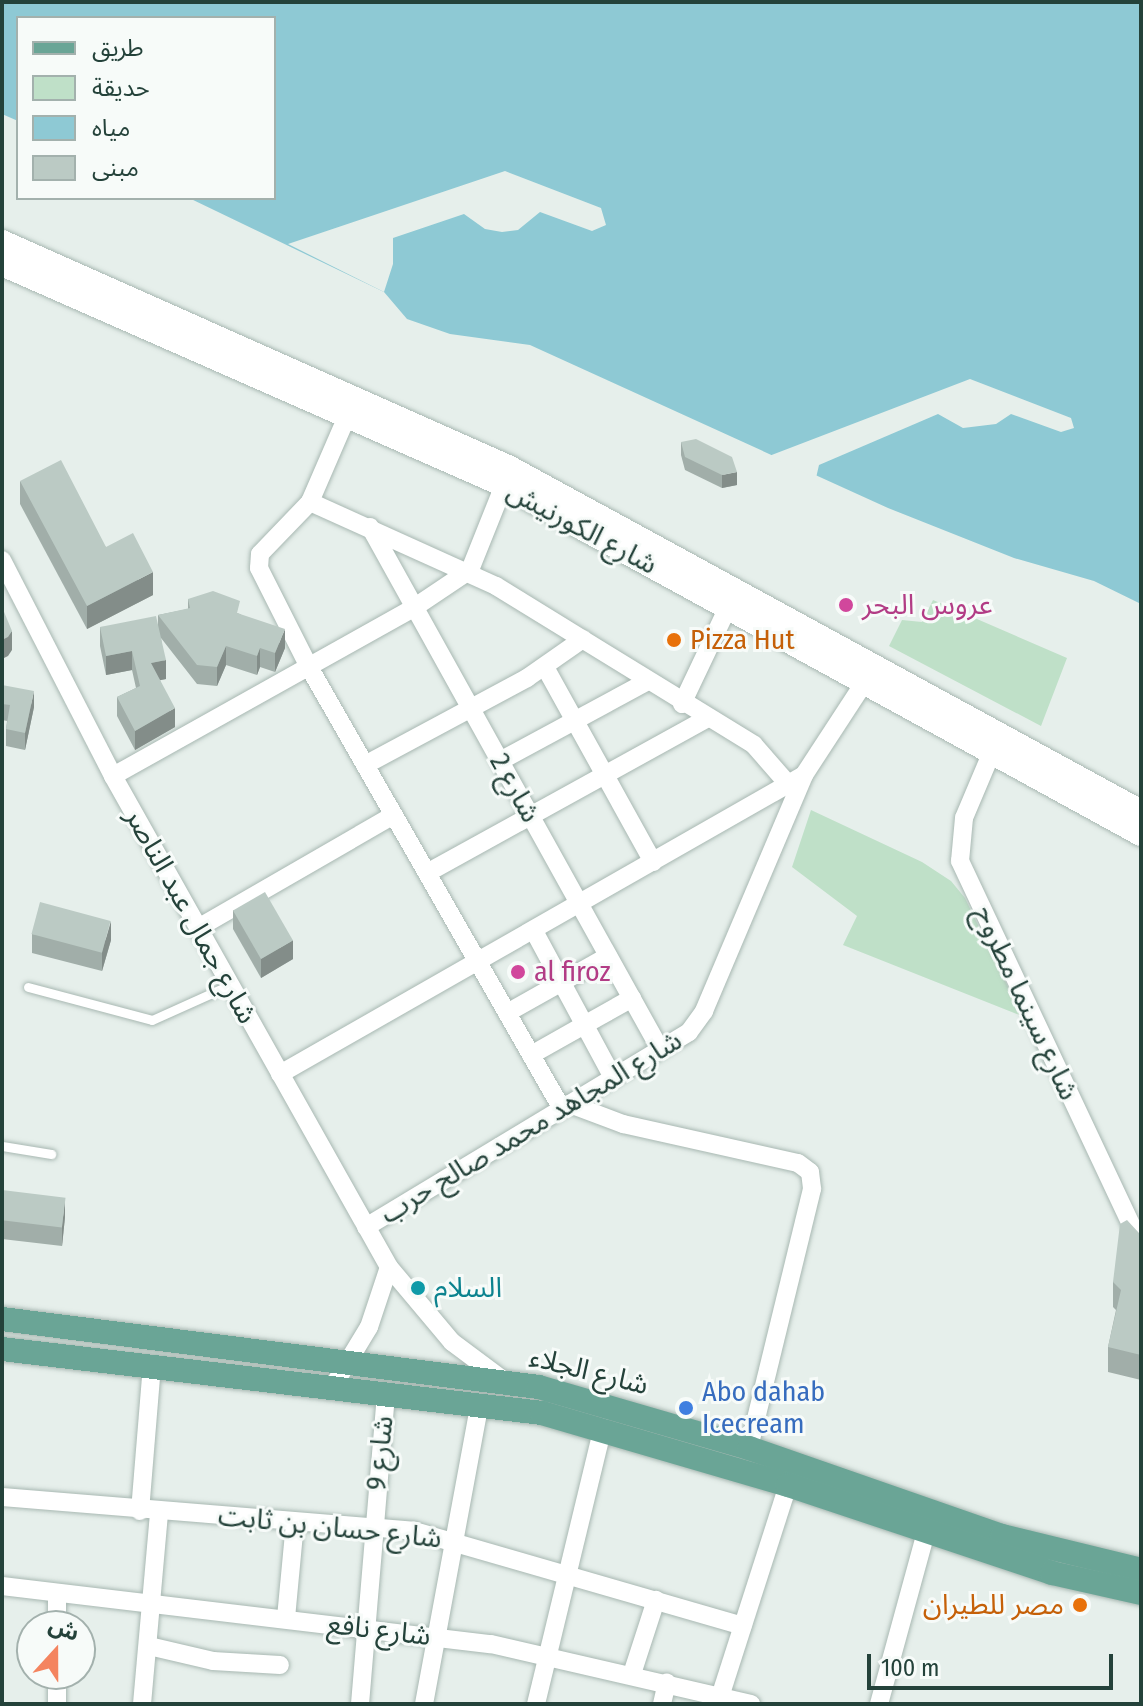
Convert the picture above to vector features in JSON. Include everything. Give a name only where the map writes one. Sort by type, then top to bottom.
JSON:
[{"type":"main road","name":"شارع الجلاء","points":[[2,1319],[503,1380],[586,1398],[749,1448],[1002,1536],[1141,1570]]},
{"type":"main road","name":"شارع الجلاء","points":[[2,1349],[480,1403],[603,1428],[788,1485],[1052,1573],[1141,1593]]},
{"type":"street","name":"شارع الكورنيش","points":[[2,242],[510,468],[1141,812]]},
{"type":"street","name":"شارع الكورنيش","points":[[2,264],[504,485],[1141,834]]},
{"type":"street","points":[[348,414],[310,502],[258,562],[309,667],[531,1055],[566,1106],[623,1124],[798,1163],[810,1172],[812,1189],[749,1448]]},
{"type":"street","points":[[113,776],[415,607],[470,570],[504,485]]},
{"type":"street","points":[[280,1074],[796,780],[754,745],[706,719],[470,570],[310,502]]},
{"type":"street","name":"شارع 2","points":[[370,527],[660,1049]]},
{"type":"street","name":"شارع جمال عبد الناصر","points":[[2,560],[113,776],[389,1267],[438,1329],[503,1380]]},
{"type":"street","points":[[682,704],[728,607]]},
{"type":"street","points":[[365,765],[545,667],[583,639]]},
{"type":"street","points":[[545,667],[653,862]]},
{"type":"street","points":[[500,761],[648,681]]},
{"type":"street","name":"شارع المجاهد محمد صالح حرب","points":[[366,1227],[689,1032],[704,1011],[796,780],[864,683]]},
{"type":"street","points":[[427,873],[706,719]]},
{"type":"street","name":"شارع سينما مطروح","points":[[991,754],[964,818],[960,861],[1141,1246]]},
{"type":"street","points":[[198,928],[394,815]]},
{"type":"street","points":[[534,931],[613,1078]]},
{"type":"street","points":[[507,1013],[608,956]]},
{"type":"street","points":[[531,1055],[632,998]]},
{"type":"street","points":[[332,1388],[350,1361],[377,1307],[389,1267]]},
{"type":"street","points":[[140,1511],[152,1366]]},
{"type":"street","name":"شارع 9","points":[[360,1704],[386,1393]]},
{"type":"street","points":[[424,1704],[480,1403]]},
{"type":"street","points":[[536,1704],[603,1428]]},
{"type":"street","points":[[720,1697],[788,1485]]},
{"type":"street","name":"شارع حسان بن ثابت","points":[[2,1497],[140,1511],[373,1526],[454,1539],[743,1626]]},
{"type":"street","points":[[142,1704],[159,1512]]},
{"type":"street","points":[[286,1618],[295,1522]]},
{"type":"street","points":[[879,1704],[926,1532]]},
{"type":"street","name":"شارع نافع","points":[[2,1586],[366,1627],[547,1654],[751,1704]]},
{"type":"street","points":[[57,1593],[57,1610]]},
{"type":"street","points":[[632,1674],[656,1600]]},
{"type":"street","points":[[149,1646],[213,1661],[280,1665]]},
{"type":"street","points":[[662,1704],[667,1683]]},
{"type":"lane","points":[[28,987],[152,1020],[230,985]]},
{"type":"lane","points":[[2,1146],[51,1154]]},
{"type":"green space","points":[[933,600],[1067,658],[1041,726],[889,646],[902,620],[922,622]]},
{"type":"green space","points":[[811,810],[922,862],[951,881],[965,898],[1022,1016],[843,945],[857,916],[792,867]]},
{"type":"water","points":[[2,2],[1141,2],[1141,604],[1094,581],[1014,558],[888,508],[530,345],[450,334],[407,319],[384,292],[193,200],[276,200],[276,16],[16,16],[16,120],[2,114]]},
{"type":"pier","points":[[505,171],[601,208],[606,225],[592,231],[540,212],[518,230],[502,232],[485,229],[464,214],[393,238],[393,264],[384,292],[288,244]]},
{"type":"pier","points":[[970,379],[1071,418],[1074,428],[1061,432],[1011,414],[996,424],[963,428],[938,414],[819,465],[816,478],[769,456]]},
{"type":"building","points":[[696,439],[732,457],[737,472],[722,475],[685,457],[681,442]]},
{"type":"building","points":[[61,460],[106,547],[133,533],[153,572],[87,606],[20,481]]},
{"type":"building","points":[[213,591],[240,601],[237,613],[285,629],[275,653],[260,648],[257,656],[226,646],[217,667],[197,665],[158,615],[190,608],[188,599]]},
{"type":"building","points":[[2,607],[12,631],[2,640]]},
{"type":"building","points":[[156,616],[166,660],[151,663],[175,708],[135,731],[117,697],[140,686],[132,651],[106,656],[100,627]]},
{"type":"building","points":[[2,685],[34,691],[25,733],[6,729],[10,705],[2,704]]},
{"type":"building","points":[[265,892],[293,940],[261,959],[233,910]]},
{"type":"building","points":[[40,902],[111,921],[102,953],[31,934]]},
{"type":"building","points":[[2,1190],[66,1198],[62,1228],[2,1220]]},
{"type":"building","points":[[1127,1220],[1141,1237],[1141,1355],[1108,1347],[1121,1290],[1113,1282],[1120,1224]]},
{"type":"place","name":"عروس البحر","points":[[846,605]]},
{"type":"place","name":"Pizza Hut","points":[[674,640]]},
{"type":"place","name":"al firoz","points":[[518,972]]},
{"type":"place","name":"السلام","points":[[418,1288]]},
{"type":"place","name":"Abo dahab Icecream","points":[[686,1408]]},
{"type":"place","name":"مصر للطيران","points":[[1080,1605]]}]
